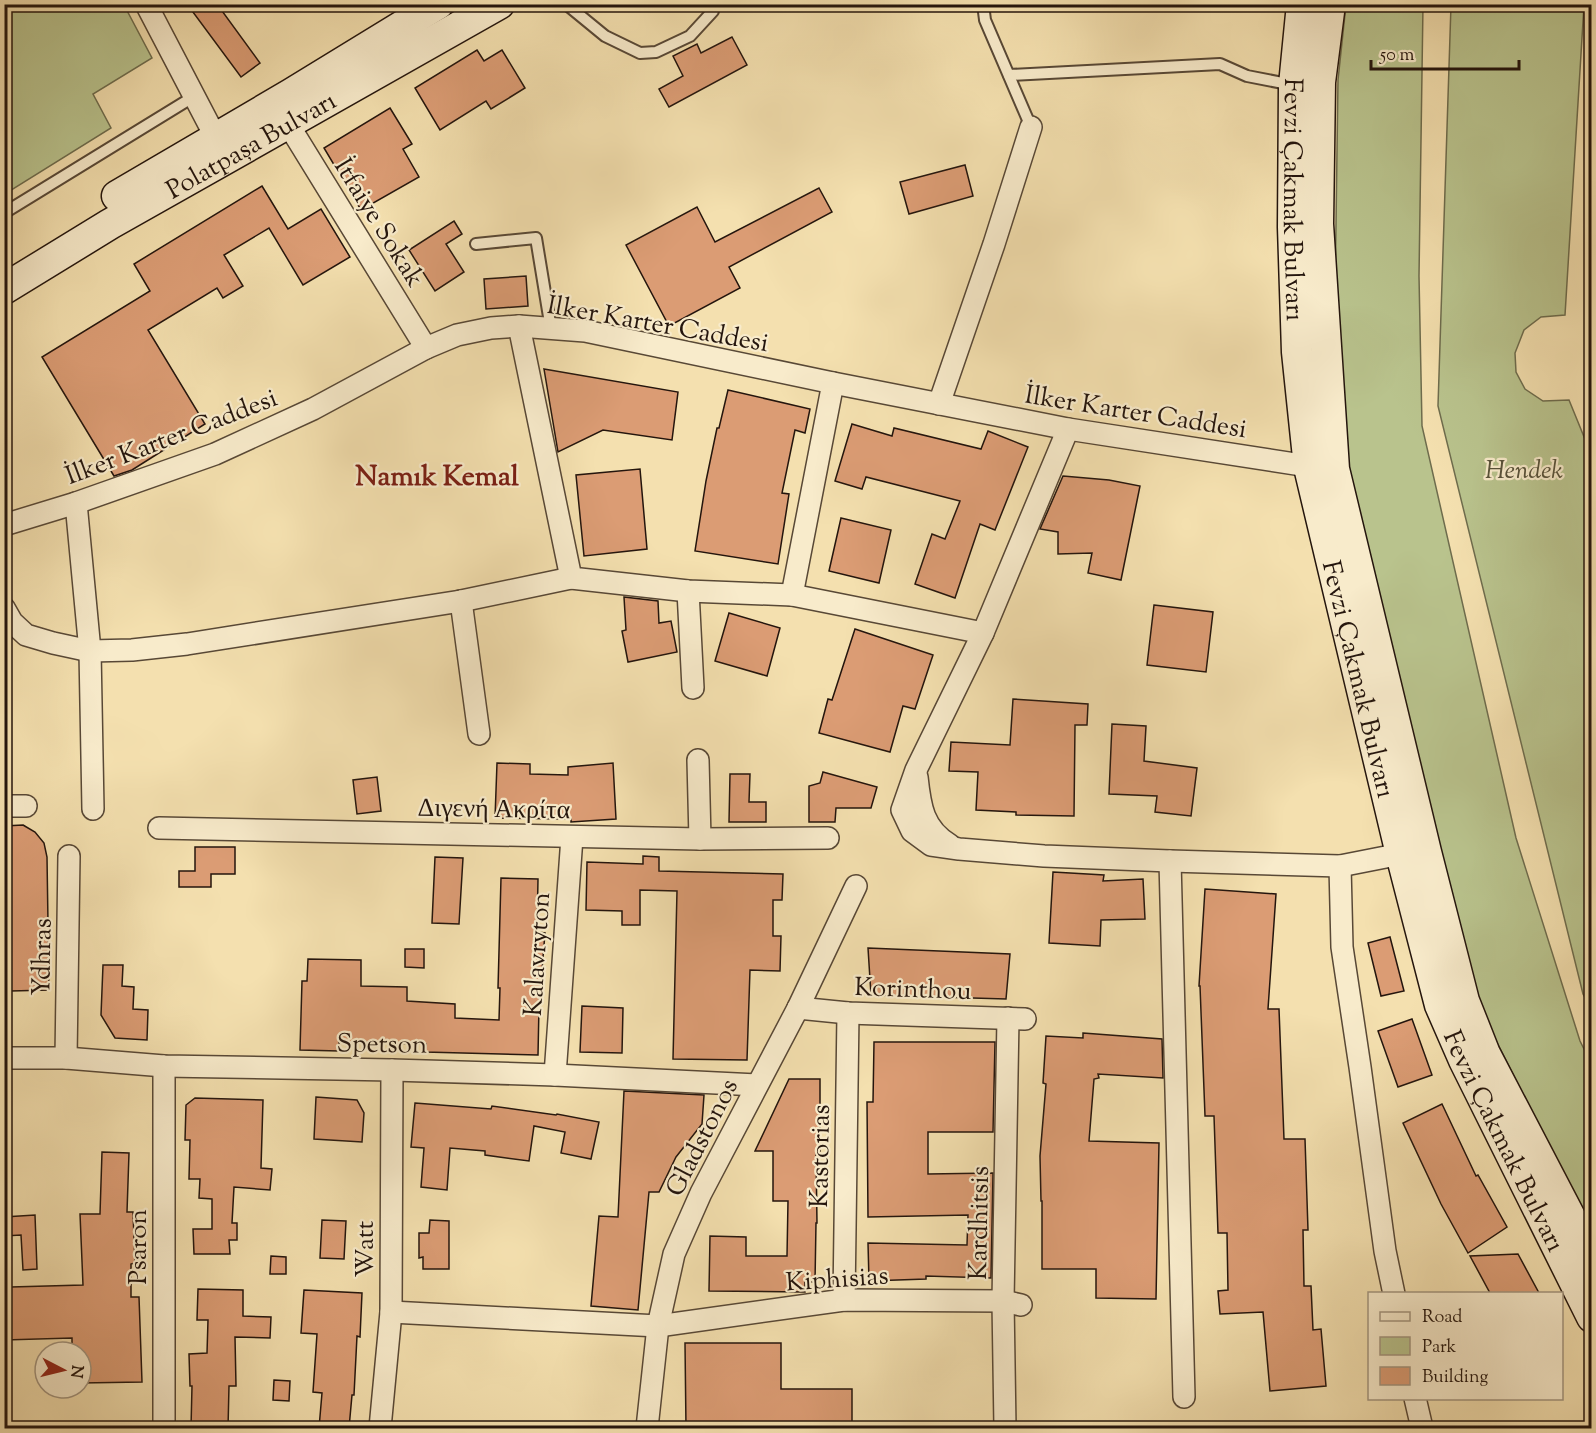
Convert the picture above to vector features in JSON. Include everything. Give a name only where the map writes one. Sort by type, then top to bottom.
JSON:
[{"type":"main road","name":"Polatpaşa Bulvarı","points":[[4,265],[438,4]]},
{"type":"main road","name":"Polatpaşa Bulvarı","points":[[4,289],[226,157],[499,4]]},
{"type":"main road","name":"Fevzi Çakmak Bulvarı","points":[[1302,4],[1294,85],[1293,227],[1297,352],[1322,468],[1414,853],[1440,1005],[1464,1060],[1592,1317]]},
{"type":"main road","name":"Fevzi Çakmak Bulvarı","points":[[1322,468],[1318,224],[1320,81],[1330,4]]},
{"type":"main road","name":"Fevzi Çakmak Bulvarı","points":[[1414,853],[1464,1001],[1485,1054],[1592,1259]]},
{"type":"street","points":[[146,4],[216,138]]},
{"type":"street","name":"İtfaiye Sokak","points":[[288,124],[426,348]]},
{"type":"street","points":[[939,404],[1031,127]]},
{"type":"street","name":"İlker Karter Caddesi","points":[[4,525],[76,503],[215,454],[313,409],[426,348],[457,335],[491,327],[585,331],[1068,429],[1322,468]]},
{"type":"street","points":[[519,327],[571,578]]},
{"type":"street","points":[[792,595],[833,383]]},
{"type":"street","points":[[1068,429],[982,633],[916,770],[902,810],[912,831],[931,845],[1044,856],[1340,866],[1414,853]]},
{"type":"street","points":[[76,503],[90,651],[93,809]]},
{"type":"street","points":[[4,608],[12,622],[26,634],[53,643],[90,651],[132,650],[187,644],[461,601],[571,578],[688,591],[792,595],[982,633]]},
{"type":"street","points":[[688,591],[693,688]]},
{"type":"street","points":[[461,601],[479,734]]},
{"type":"street","points":[[698,760],[700,839]]},
{"type":"street","points":[[4,806],[26,806]]},
{"type":"street","name":"Διγενή Ακρίτα","points":[[159,828],[700,839],[828,838]]},
{"type":"street","name":"Kalavryton","points":[[555,1075],[572,837]]},
{"type":"street","name":"Ydhras","points":[[66,1058],[69,856]]},
{"type":"street","points":[[1170,861],[1184,1397]]},
{"type":"street","points":[[1340,866],[1342,947],[1385,1251],[1394,1292]]},
{"type":"street","name":"Gladstonos","points":[[647,1428],[658,1326],[674,1254],[701,1193],[798,1008],[856,886]]},
{"type":"street","name":"Korinthou","points":[[798,1008],[848,1013],[1017,1018]]},
{"type":"street","name":"Kastorias","points":[[844,1300],[848,1013]]},
{"type":"street","name":"Kardhitsis","points":[[1005,1428],[1012,1303],[1017,1018]]},
{"type":"street","name":"Spetson","points":[[4,1058],[66,1058],[164,1066],[555,1075],[757,1085]]},
{"type":"street","name":"Psaron","points":[[164,1066],[164,1428]]},
{"type":"street","name":"Watt","points":[[380,1428],[391,1312],[392,1070]]},
{"type":"street","name":"Kiphisias","points":[[391,1312],[658,1326],[844,1300],[1012,1303]]},
{"type":"street","points":[[1415,1400],[1422,1428]]},
{"type":"lane","points":[[566,4],[605,36],[639,53],[656,52],[690,36],[713,11],[714,4]]},
{"type":"lane","points":[[983,4],[985,20],[1031,127]]},
{"type":"lane","points":[[1009,75],[1220,64],[1247,76],[1294,85]]},
{"type":"lane","points":[[4,213],[193,97]]},
{"type":"lane","points":[[476,244],[536,238],[551,328]]},
{"type":"green space","points":[[5,4],[124,5],[152,58],[93,94],[111,128],[5,194]]},
{"type":"green space","points":[[1346,5],[1423,5],[1419,276],[1422,426],[1516,838],[1580,1041],[1591,1063],[1591,1229],[1477,1003],[1346,469],[1335,297],[1338,80]]},
{"type":"green space","name":"Hendek","points":[[1451,5],[1584,5],[1565,315],[1541,317],[1524,330],[1515,353],[1516,372],[1525,389],[1543,401],[1569,400],[1591,454],[1591,1009],[1583,994],[1438,406]]},
{"type":"building","points":[[187,4],[217,4],[260,63],[241,77]]},
{"type":"building","points":[[732,37],[747,65],[669,107],[659,89],[683,76],[673,56],[697,44],[701,53]]},
{"type":"building","points":[[477,50],[484,61],[502,50],[525,88],[491,109],[486,101],[440,130],[415,88]]},
{"type":"building","points":[[390,108],[412,144],[403,149],[419,177],[361,210],[324,148]]},
{"type":"building","points":[[965,165],[973,196],[909,214],[900,182]]},
{"type":"building","points":[[262,186],[288,229],[321,209],[350,257],[303,285],[269,228],[224,255],[243,286],[223,298],[217,288],[148,330],[205,424],[132,470],[114,476],[42,357],[150,291],[134,264]]},
{"type":"building","points":[[819,188],[832,212],[729,267],[740,288],[669,326],[626,245],[697,207],[715,242]]},
{"type":"building","points":[[454,221],[462,234],[446,244],[464,272],[435,291],[409,250]]},
{"type":"building","points":[[526,276],[528,306],[486,309],[484,279]]},
{"type":"building","points":[[544,369],[678,392],[672,440],[603,430],[558,452]]},
{"type":"building","points":[[728,390],[810,409],[805,433],[795,430],[782,493],[789,494],[778,564],[695,551],[706,481]]},
{"type":"building","points":[[852,424],[892,436],[894,428],[981,449],[988,431],[1028,447],[995,530],[980,524],[955,598],[915,584],[932,534],[945,539],[960,501],[866,477],[862,489],[835,481]]},
{"type":"building","points":[[640,469],[647,549],[584,556],[576,475]]},
{"type":"building","points":[[1063,476],[1109,480],[1140,486],[1121,580],[1088,573],[1092,553],[1058,554],[1058,532],[1040,529]]},
{"type":"building","points":[[841,518],[891,530],[879,583],[829,571]]},
{"type":"building","points":[[624,597],[658,601],[659,623],[671,621],[677,652],[628,662],[622,631],[626,630]]},
{"type":"building","points":[[1154,605],[1213,612],[1206,672],[1147,665]]},
{"type":"building","points":[[729,613],[780,628],[767,676],[715,661]]},
{"type":"building","points":[[855,629],[933,655],[915,709],[903,706],[890,752],[819,733],[828,699],[832,700]]},
{"type":"building","points":[[1013,699],[1088,704],[1087,725],[1075,725],[1074,816],[1016,815],[1016,812],[976,810],[978,772],[949,771],[951,742],[1010,745]]},
{"type":"building","points":[[1112,724],[1146,726],[1144,761],[1197,768],[1191,816],[1155,812],[1157,796],[1109,794]]},
{"type":"building","points":[[497,763],[530,764],[530,774],[568,775],[568,767],[613,763],[616,819],[571,822],[571,819],[495,818]]},
{"type":"building","points":[[823,772],[877,787],[871,808],[836,808],[835,822],[809,822],[809,786],[820,783]]},
{"type":"building","points":[[730,774],[750,774],[749,802],[766,802],[766,822],[729,822]]},
{"type":"building","points":[[377,777],[381,811],[357,814],[353,780]]},
{"type":"building","points":[[23,825],[35,832],[44,843],[47,857],[49,990],[11,991],[8,855],[4,855],[4,826]]},
{"type":"building","points":[[195,847],[235,847],[235,874],[211,874],[211,887],[179,887],[179,871],[195,871]]},
{"type":"building","points":[[643,856],[659,857],[659,871],[783,874],[782,900],[773,900],[773,936],[781,936],[780,971],[750,970],[747,1060],[673,1059],[677,891],[640,890],[640,925],[622,925],[622,911],[586,910],[587,862],[643,864]]},
{"type":"building","points":[[435,857],[463,858],[459,924],[432,923]]},
{"type":"building","points":[[1053,872],[1104,875],[1103,881],[1143,879],[1145,919],[1101,920],[1100,946],[1049,943]]},
{"type":"building","points":[[501,878],[538,879],[537,932],[545,933],[539,1006],[538,1055],[425,1052],[426,1044],[339,1042],[339,1051],[300,1050],[302,981],[307,981],[308,959],[361,960],[361,986],[407,987],[407,1001],[455,1004],[455,1018],[499,1020]]},
{"type":"building","points":[[1205,889],[1276,894],[1268,1009],[1279,1009],[1284,1139],[1305,1139],[1308,1230],[1303,1230],[1304,1286],[1311,1286],[1313,1330],[1321,1329],[1326,1386],[1270,1391],[1263,1312],[1220,1314],[1218,1291],[1228,1290],[1227,1233],[1218,1233],[1214,1116],[1205,1116],[1199,986]]},
{"type":"building","points":[[1390,937],[1404,991],[1381,996],[1368,943]]},
{"type":"building","points":[[868,948],[1010,954],[1006,999],[871,995]]},
{"type":"building","points":[[405,949],[424,949],[424,968],[405,967]]},
{"type":"building","points":[[103,965],[123,965],[122,986],[134,987],[133,1009],[148,1010],[147,1040],[115,1038],[101,1015]]},
{"type":"building","points":[[582,1006],[623,1008],[622,1053],[580,1052]]},
{"type":"building","points":[[1412,1019],[1432,1075],[1398,1087],[1378,1031]]},
{"type":"building","points":[[1083,1033],[1162,1039],[1163,1078],[1098,1074],[1099,1078],[1094,1079],[1089,1141],[1159,1143],[1156,1299],[1096,1298],[1096,1269],[1042,1269],[1040,1156],[1046,1084],[1043,1083],[1046,1036],[1083,1038]]},
{"type":"building","points":[[874,1042],[995,1042],[993,1132],[928,1132],[928,1174],[993,1173],[991,1278],[926,1276],[926,1279],[869,1281],[868,1243],[967,1245],[968,1215],[868,1217],[867,1102],[873,1102]]},
{"type":"building","points":[[789,1079],[820,1079],[820,1151],[816,1151],[815,1282],[805,1282],[805,1292],[709,1291],[710,1236],[746,1237],[746,1256],[787,1256],[788,1201],[773,1201],[773,1151],[755,1151]]},
{"type":"building","points":[[624,1091],[704,1095],[702,1124],[676,1157],[659,1192],[649,1192],[638,1310],[591,1306],[599,1216],[618,1217]]},
{"type":"building","points":[[316,1097],[357,1100],[364,1113],[362,1142],[314,1139]]},
{"type":"building","points":[[195,1098],[263,1100],[261,1168],[272,1169],[270,1190],[234,1187],[232,1223],[237,1223],[237,1240],[229,1240],[230,1254],[194,1254],[193,1229],[212,1229],[212,1199],[199,1198],[200,1179],[189,1179],[190,1140],[185,1140],[186,1105]]},
{"type":"building","points":[[415,1103],[491,1109],[492,1106],[599,1122],[591,1159],[561,1153],[565,1132],[534,1126],[529,1161],[485,1155],[485,1151],[450,1148],[447,1190],[421,1187],[424,1148],[411,1147]]},
{"type":"building","points":[[1442,1104],[1476,1176],[1478,1175],[1507,1227],[1468,1253],[1441,1204],[1403,1123]]},
{"type":"building","points":[[102,1152],[129,1153],[127,1212],[133,1212],[135,1263],[131,1264],[131,1297],[139,1297],[142,1382],[93,1383],[93,1340],[72,1340],[72,1338],[4,1340],[4,1296],[11,1296],[11,1287],[83,1285],[80,1214],[100,1214]]},
{"type":"building","points":[[35,1215],[37,1269],[23,1270],[21,1235],[4,1236],[4,1217]]},
{"type":"building","points":[[322,1220],[346,1221],[344,1259],[320,1258]]},
{"type":"building","points":[[430,1220],[449,1221],[449,1269],[423,1269],[423,1257],[419,1258],[419,1233],[429,1233]]},
{"type":"building","points":[[1518,1254],[1538,1292],[1489,1292],[1470,1256]]},
{"type":"building","points":[[271,1256],[286,1257],[286,1274],[270,1274]]},
{"type":"building","points":[[198,1289],[243,1290],[243,1316],[271,1317],[270,1338],[235,1337],[236,1386],[229,1386],[228,1428],[191,1428],[192,1386],[190,1386],[189,1354],[207,1353],[208,1320],[197,1320]]},
{"type":"building","points":[[304,1290],[362,1293],[360,1337],[357,1336],[354,1395],[352,1395],[349,1428],[319,1428],[322,1393],[313,1392],[317,1334],[301,1333]]},
{"type":"building","points":[[685,1343],[781,1343],[781,1389],[852,1389],[852,1428],[686,1428]]},
{"type":"building","points":[[274,1380],[290,1381],[289,1401],[273,1400]]},
{"type":"district","name":"Namık Kemal","points":[[437,475]]}]
